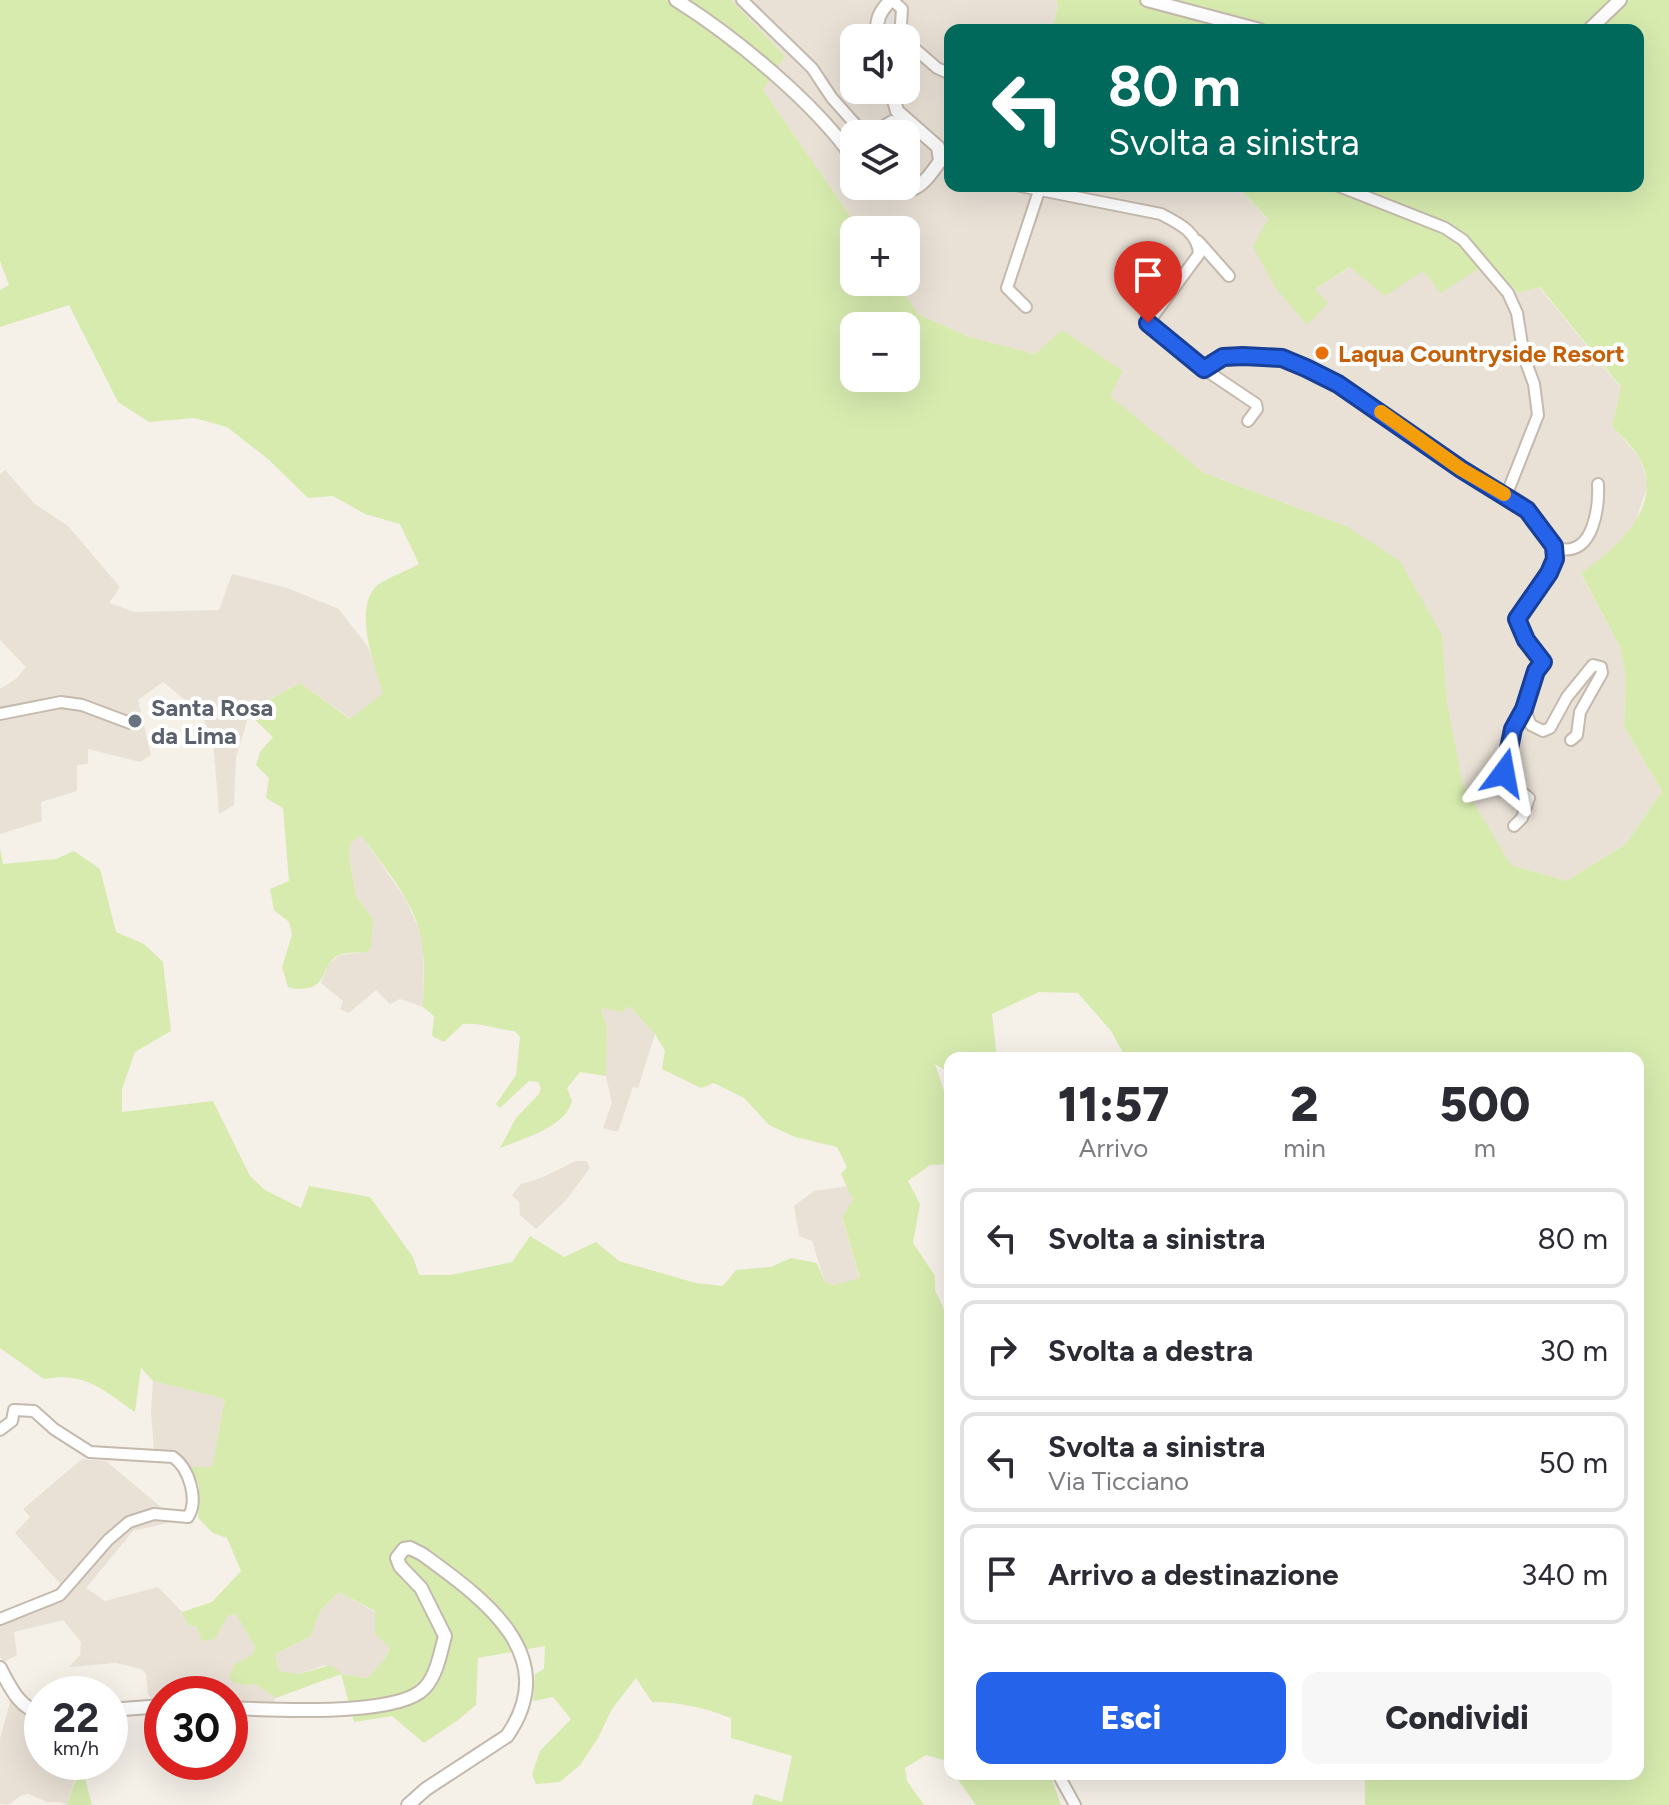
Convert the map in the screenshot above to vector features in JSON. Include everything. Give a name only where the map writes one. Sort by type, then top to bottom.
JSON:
[{"type":"street","points":[[676,0],[710,21],[825,122],[840,141]]},
{"type":"street","points":[[742,0],[812,68],[852,120]]},
{"type":"street","points":[[876,24],[881,10],[891,0],[902,9],[901,24]]},
{"type":"street","points":[[1147,0],[1234,24]]},
{"type":"street","points":[[1595,24],[1620,0]]},
{"type":"street","points":[[920,52],[944,71]]},
{"type":"street","points":[[895,104],[906,122],[938,147],[944,160]]},
{"type":"street","points":[[920,137],[925,134]]},
{"type":"street","points":[[920,186],[944,163]]},
{"type":"street","points":[[1026,307],[1007,288],[1039,192]]},
{"type":"street","points":[[1044,192],[1161,214],[1181,224],[1229,276]]},
{"type":"street","points":[[1354,192],[1445,228],[1463,240],[1508,293],[1517,313],[1538,415],[1506,496]]},
{"type":"street","points":[[1195,238],[1199,254],[1148,323],[1204,369],[1256,404],[1257,409],[1248,421]]},
{"type":"street","points":[[1204,369],[1223,357],[1282,358],[1338,384],[1461,469],[1527,510],[1554,546],[1561,549],[1573,548],[1585,540],[1599,507],[1598,484]]},
{"type":"street","points":[[1514,826],[1522,818],[1529,798],[1504,778],[1504,773],[1513,729],[1543,662],[1526,640],[1517,619],[1549,573],[1555,559],[1554,546]]},
{"type":"street","points":[[1524,709],[1531,725],[1543,731],[1550,728],[1567,697],[1593,665],[1601,667],[1602,673],[1580,712],[1577,735],[1571,740]]},
{"type":"street","points":[[0,714],[61,702],[82,705],[130,723]]},
{"type":"street","points":[[0,1430],[12,1421],[14,1410],[28,1409],[90,1452],[173,1457],[185,1470],[193,1506],[188,1517],[154,1514],[129,1522],[108,1540],[60,1595],[0,1619]]},
{"type":"street","points":[[248,1708],[313,1710],[404,1701],[422,1691],[431,1680],[445,1636],[421,1588],[400,1566],[397,1558],[404,1549],[410,1548],[422,1554],[489,1605],[517,1643],[525,1674],[521,1706],[507,1736],[426,1789],[408,1805]]},
{"type":"street","points":[[0,1668],[24,1705]]},
{"type":"street","points":[[1061,1780],[1075,1805]]},
{"type":"shaded area","points":[[731,0],[1056,0],[1058,7],[1054,24],[944,24],[944,192],[1242,192],[1268,220],[1315,289],[1351,267],[1424,271],[1487,263],[1519,293],[1539,287],[1621,388],[1612,426],[1640,458],[1648,484],[1634,527],[1581,574],[1620,647],[1626,676],[1624,727],[1662,791],[1626,844],[1566,881],[1511,865],[1462,785],[1447,702],[1442,635],[1346,526],[1204,473],[1109,396],[1123,370],[1035,354],[969,337],[920,315],[906,296],[920,296],[920,216],[850,216],[763,90],[784,55]]},
{"type":"shaded area","points":[[891,8],[897,24],[885,24]]},
{"type":"shaded area","points":[[5,470],[35,504],[68,526],[120,587],[109,603],[135,612],[219,610],[232,574],[287,588],[339,609],[368,647],[384,693],[351,719],[300,683],[264,702],[249,714],[236,758],[234,805],[219,814],[213,740],[201,713],[163,682],[138,700],[151,755],[140,762],[88,749],[88,764],[77,765],[77,791],[41,802],[42,821],[0,834],[0,689],[17,678],[26,667],[0,640],[0,474]]},
{"type":"shaded area","points":[[361,835],[406,900],[418,927],[423,945],[423,1007],[400,999],[390,1004],[376,990],[349,1013],[340,1009],[343,1001],[321,983],[329,964],[340,955],[366,952],[373,919],[356,896],[349,856],[351,842]]},
{"type":"shaded area","points":[[628,1005],[655,1034],[638,1088],[633,1087],[618,1132],[603,1128],[612,1103],[606,1076],[607,1027],[601,1007],[622,1012]]},
{"type":"shaded area","points":[[576,1161],[587,1161],[590,1168],[566,1200],[536,1229],[520,1215],[519,1202],[512,1195],[521,1184]]},
{"type":"shaded area","points":[[848,1186],[853,1200],[842,1218],[860,1279],[834,1285],[825,1282],[812,1241],[799,1236],[794,1206],[814,1191]]},
{"type":"shaded area","points":[[153,1381],[225,1399],[212,1468],[191,1467],[174,1454],[154,1450],[151,1411]]},
{"type":"shaded area","points":[[82,1459],[106,1461],[162,1508],[168,1523],[133,1531],[86,1588],[105,1601],[158,1587],[182,1612],[188,1625],[215,1639],[228,1616],[236,1614],[255,1647],[248,1680],[248,1676],[146,1676],[141,1669],[116,1663],[69,1667],[80,1655],[81,1642],[63,1620],[14,1632],[17,1655],[3,1662],[0,1656],[0,1614],[58,1593],[62,1586],[15,1533],[30,1517],[23,1509]]},
{"type":"shaded area","points":[[339,1592],[375,1612],[390,1647],[384,1660],[367,1678],[342,1674],[325,1665],[299,1674],[279,1671],[275,1654],[310,1637],[321,1610]]},
{"type":"shaded area","points":[[248,1685],[261,1686],[276,1698],[271,1704],[248,1703]]},
{"type":"shaded area","points":[[11,1699],[24,1710],[24,1780],[75,1780],[67,1805],[47,1802],[29,1794],[8,1805],[0,1804],[0,1739]]},
{"type":"green space","points":[[0,0],[731,0],[785,56],[763,90],[850,216],[840,216],[840,296],[906,296],[917,312],[840,312],[840,392],[920,392],[920,315],[969,337],[1035,354],[1062,330],[1123,371],[1110,396],[1204,473],[1346,526],[1400,561],[1442,635],[1447,702],[1463,785],[1511,865],[1566,881],[1626,844],[1662,791],[1624,727],[1626,676],[1620,647],[1581,573],[1622,539],[1642,509],[1646,493],[1646,476],[1640,459],[1612,426],[1621,387],[1540,287],[1519,293],[1487,263],[1441,293],[1423,271],[1385,296],[1350,267],[1315,289],[1328,303],[1307,325],[1275,287],[1253,247],[1268,219],[1243,192],[1644,192],[1644,24],[1054,24],[1058,7],[1056,0],[1669,0],[1669,1805],[1365,1805],[1365,1780],[1644,1780],[1644,1052],[1123,1052],[1111,1031],[1078,993],[1039,992],[992,1014],[996,1052],[944,1052],[944,1069],[935,1064],[944,1092],[944,1164],[930,1165],[908,1181],[920,1204],[913,1243],[935,1276],[935,1290],[944,1310],[944,1760],[926,1755],[905,1768],[907,1781],[924,1805],[752,1805],[755,1794],[782,1802],[792,1756],[731,1738],[731,1718],[692,1706],[652,1702],[636,1678],[612,1709],[580,1765],[560,1782],[536,1784],[532,1774],[540,1751],[571,1719],[553,1697],[533,1701],[535,1674],[544,1669],[545,1646],[478,1658],[476,1705],[424,1743],[392,1716],[354,1722],[341,1674],[276,1698],[255,1684],[248,1685],[248,1676],[229,1676],[235,1664],[253,1654],[255,1647],[236,1614],[228,1616],[215,1639],[202,1641],[197,1627],[188,1625],[182,1612],[212,1602],[241,1571],[227,1538],[213,1533],[198,1518],[199,1486],[191,1467],[212,1467],[225,1399],[153,1381],[141,1368],[135,1412],[82,1380],[44,1379],[0,1348],[0,848],[3,864],[56,859],[74,851],[100,869],[116,932],[144,944],[163,962],[171,1031],[135,1052],[122,1089],[122,1112],[213,1101],[250,1176],[265,1190],[301,1208],[309,1186],[370,1197],[413,1257],[419,1275],[451,1275],[512,1262],[530,1236],[564,1257],[596,1242],[619,1261],[696,1283],[723,1286],[736,1270],[771,1267],[791,1258],[817,1263],[825,1282],[834,1285],[860,1278],[842,1217],[853,1200],[841,1174],[847,1167],[837,1147],[795,1137],[769,1125],[744,1098],[714,1083],[701,1088],[662,1069],[665,1051],[655,1034],[629,1006],[622,1012],[601,1008],[607,1027],[606,1076],[580,1072],[567,1088],[572,1101],[561,1118],[542,1131],[500,1148],[516,1118],[541,1088],[538,1082],[529,1081],[500,1108],[496,1104],[516,1075],[520,1037],[515,1031],[470,1024],[463,1024],[444,1042],[432,1036],[434,1016],[423,1007],[422,944],[414,914],[361,835],[351,842],[349,856],[356,896],[373,919],[371,947],[366,952],[342,954],[334,959],[314,986],[300,989],[288,987],[282,967],[292,935],[289,922],[274,910],[270,889],[289,881],[283,808],[266,798],[269,778],[256,765],[260,752],[273,737],[249,714],[300,683],[350,719],[383,693],[368,637],[367,606],[379,584],[419,564],[400,524],[365,514],[333,496],[308,498],[268,459],[227,427],[194,418],[149,422],[118,402],[69,305],[0,327],[0,290],[9,285],[0,261]],"holes":[[[339,1592],[375,1611],[375,1634],[390,1648],[384,1660],[367,1678],[342,1674],[331,1665],[299,1674],[279,1671],[275,1654],[310,1637],[321,1610]]]},
{"type":"green space","points":[[76,1780],[85,1780],[92,1805],[67,1805]]},
{"type":"green space","points":[[958,1780],[1052,1780],[1061,1805],[976,1805]]},
{"type":"slow traffic","points":[[1381,412],[1461,469],[1504,494]]},
{"type":"place","name":"Laqua Countryside Resort","points":[[1322,353]]},
{"type":"place","name":"Santa Rosa da Lima","points":[[135,721]]},
{"type":"route","points":[[1148,323],[1204,369],[1223,357],[1243,356],[1282,358],[1306,368],[1338,384],[1461,469],[1527,510],[1554,546],[1555,559],[1549,573],[1517,619],[1526,640],[1543,662],[1536,671],[1524,709],[1513,729],[1504,773]]}]
